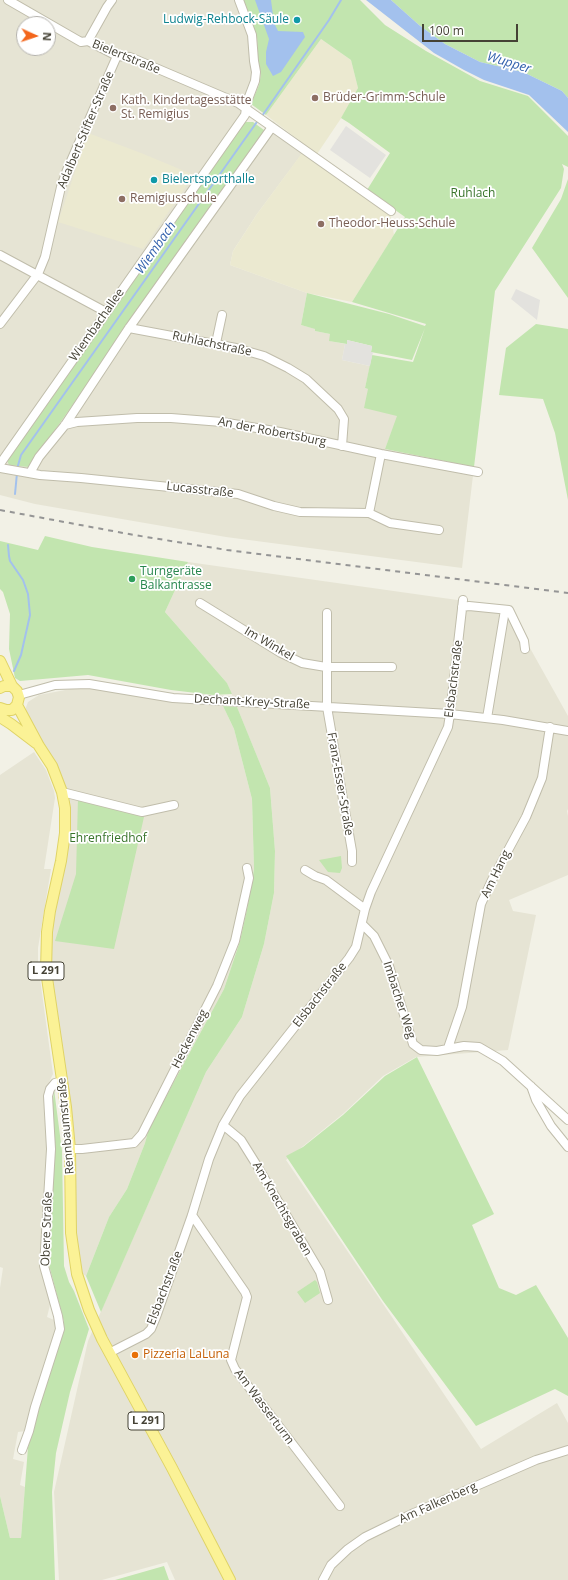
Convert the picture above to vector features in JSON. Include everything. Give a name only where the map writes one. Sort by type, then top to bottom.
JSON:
[{"type":"main road","points":[[0,661],[12,686],[4,686],[0,688]]},
{"type":"main road","name":"Rennbaumstraße","points":[[12,686],[16,690],[18,700],[39,746]]},
{"type":"main road","points":[[3,712],[15,708],[18,700]]},
{"type":"main road","name":"Rennbaumstraße","points":[[3,712],[15,716],[39,746],[52,766],[62,792],[65,808],[65,833],[61,861],[50,911],[46,950],[46,971],[63,1081],[70,1149],[71,1233],[76,1271],[89,1310],[109,1353],[230,1580]]},
{"type":"street","name":"Bielertstraße","points":[[8,0],[81,42],[88,41],[117,56],[130,57],[247,108]]},
{"type":"street","points":[[88,41],[112,0]]},
{"type":"street","name":"Wiembachallee","points":[[1,467],[106,312],[243,118],[256,77],[254,41],[239,0]]},
{"type":"street","name":"Adalbert-Stifter-Straße","points":[[0,324],[38,274],[45,257],[61,187],[67,170],[117,56]]},
{"type":"street","points":[[247,108],[264,122],[391,211]]},
{"type":"street","points":[[27,472],[65,425],[130,328],[272,127]]},
{"type":"street","points":[[0,255],[38,274],[106,312]]},
{"type":"street","points":[[216,343],[222,315]]},
{"type":"street","name":"Ruhlachstraße","points":[[130,328],[216,343],[264,356],[288,368],[306,379],[338,408],[344,419],[342,446]]},
{"type":"street","name":"An der Robertsburg","points":[[65,425],[78,422],[137,418],[197,420],[280,432],[381,454],[478,472]]},
{"type":"street","points":[[369,513],[381,454]]},
{"type":"street","name":"Lucasstraße","points":[[1,467],[40,475],[238,494],[274,506],[300,512],[369,513],[390,523],[439,530]]},
{"type":"street","name":"Im Winkel","points":[[200,603],[281,653],[302,663],[327,667],[392,667]]},
{"type":"street","name":"Elsbachstraße","points":[[109,1353],[146,1334],[151,1329],[192,1215],[209,1159],[223,1125],[240,1096],[349,958],[356,947],[364,909],[371,892],[448,727],[463,603],[469,606],[505,610]]},
{"type":"street","points":[[487,718],[505,610],[509,610],[524,641],[525,649]]},
{"type":"street","name":"Franz-Esser-Straße","points":[[327,613],[327,707],[352,851],[352,862]]},
{"type":"street","name":"Dechant-Krey-Straße","points":[[18,700],[55,685],[89,684],[173,698],[450,714],[550,727],[568,731]]},
{"type":"street","name":"Am Hang","points":[[448,1048],[462,1007],[481,904],[526,816],[542,778],[550,727]]},
{"type":"street","points":[[62,792],[142,812],[174,805]]},
{"type":"street","name":"Heckenweg","points":[[70,1149],[82,1149],[134,1142],[142,1134],[218,986],[235,941],[249,878],[247,868]]},
{"type":"street","points":[[305,870],[326,880],[364,909]]},
{"type":"street","name":"Imbacher Weg","points":[[362,924],[374,936],[389,966],[413,1044],[421,1050],[438,1051],[464,1046],[479,1047],[503,1061],[568,1120]]},
{"type":"street","name":"Obere Straße","points":[[22,1450],[30,1431],[60,1329],[58,1316],[44,1266],[51,1149],[48,1096],[50,1089],[55,1083],[63,1081]]},
{"type":"street","points":[[531,1085],[539,1107],[551,1126],[568,1147]]},
{"type":"street","name":"Am Knechtsgraben","points":[[223,1125],[241,1140],[256,1164],[320,1272],[328,1300]]},
{"type":"street","name":"Am Wasserturm","points":[[192,1215],[245,1292],[246,1297],[231,1360],[235,1369],[340,1506]]},
{"type":"street","name":"Am Falkenberg","points":[[324,1580],[331,1565],[365,1536],[536,1460],[568,1450]]},
{"type":"shaded area","points":[[0,0],[242,0],[257,37],[258,61],[261,74],[259,85],[245,122],[29,466],[273,121],[307,147],[257,214],[233,251],[230,265],[307,293],[301,325],[316,329],[315,331],[330,334],[330,341],[345,344],[342,360],[370,366],[365,388],[398,416],[385,449],[474,467],[462,568],[226,537],[35,504],[0,495]]},
{"type":"shaded area","name":"Brüder-Grimm-Schule","points":[[321,39],[351,60],[358,88],[348,108],[317,154],[266,115]]},
{"type":"shaded area","points":[[346,126],[386,155],[370,178],[330,150]]},
{"type":"shaded area","name":"Remigiusschule","points":[[88,133],[194,175],[143,249],[58,222]]},
{"type":"shaded area","name":"Theodor-Heuss-Schule","points":[[302,153],[390,213],[394,235],[352,302],[307,293],[230,265],[233,251],[257,214]]},
{"type":"shaded area","points":[[516,289],[540,300],[537,320],[511,299]]},
{"type":"shaded area","points":[[347,340],[372,346],[371,352],[373,352],[370,366],[342,360]]},
{"type":"shaded area","points":[[188,562],[507,607],[568,716],[568,875],[509,900],[513,911],[536,915],[508,1050],[416,1057],[383,1076],[344,1113],[286,1160],[481,1449],[557,1403],[568,1423],[568,1580],[175,1580],[167,1562],[102,1580],[59,1580],[54,1492],[88,1341],[206,1072],[242,1017],[264,944],[274,893],[275,851],[270,788],[227,683],[165,612]]},
{"type":"shaded area","points":[[81,687],[223,706],[234,729],[252,799],[254,869],[240,941],[224,989],[149,1128],[145,1143],[127,1189],[109,1217],[86,1276],[78,1271],[48,971],[49,943],[66,832],[53,765],[25,710],[28,702],[39,695]]},
{"type":"shaded area","points":[[34,752],[46,770],[55,798],[44,869],[51,869],[38,948],[38,964],[53,1074],[44,1092],[47,1144],[41,1269],[51,1301],[47,1317],[54,1320],[56,1325],[56,1333],[26,1431],[18,1432],[13,1459],[24,1462],[20,1485],[25,1487],[21,1538],[10,1538],[0,1496],[0,1288],[3,1268],[0,1267],[0,775]]},
{"type":"green space","name":"Ruhlach","points":[[242,0],[360,0],[385,25],[426,51],[480,81],[528,96],[568,136],[568,167],[562,164],[564,169],[561,188],[495,291],[474,467],[385,449],[397,416],[364,408],[368,389],[365,388],[372,355],[413,362],[425,328],[412,360],[371,352],[372,346],[347,340],[347,344],[329,341],[330,334],[315,331],[315,329],[301,325],[307,293],[389,314],[425,326],[426,324],[352,302],[405,217],[367,190],[390,153],[341,118],[358,88],[351,60],[321,39],[266,115],[251,104],[259,85],[261,74],[258,61],[257,37]]},
{"type":"green space","points":[[391,0],[568,0],[568,98],[562,91],[523,72],[480,62],[445,44],[419,25]]},
{"type":"green space","points":[[245,122],[253,122],[264,130],[263,134],[29,467],[9,465],[7,460]]},
{"type":"green space","points":[[568,179],[568,298],[532,248],[561,199]]},
{"type":"green space","points":[[536,324],[568,329],[568,500],[555,433],[543,399],[499,395],[506,348]]},
{"type":"green space","points":[[45,536],[92,547],[188,562],[165,612],[227,683],[232,694],[213,695],[171,690],[88,675],[20,681],[15,678],[9,649],[10,614],[3,592],[0,589],[0,541],[38,550]]},
{"type":"green space","points":[[223,706],[237,707],[270,788],[275,851],[274,893],[264,944],[242,1017],[206,1072],[101,1312],[86,1276],[109,1217],[127,1189],[145,1143],[149,1128],[224,989],[240,941],[247,909],[254,869],[252,799],[234,729]]},
{"type":"green space","name":"Ehrenfriedhof","points":[[78,798],[144,817],[114,949],[55,941],[76,874]]},
{"type":"green space","points":[[341,856],[342,868],[340,873],[328,872],[319,860]]},
{"type":"green space","points":[[417,1057],[494,1214],[472,1225],[499,1288],[516,1295],[536,1285],[568,1338],[568,1396],[555,1389],[476,1426],[383,1301],[286,1156],[303,1147],[343,1115],[385,1076]]},
{"type":"green space","points":[[54,1089],[62,1151],[64,1266],[69,1282],[89,1329],[70,1392],[56,1453],[52,1492],[55,1580],[0,1580],[0,1496],[10,1538],[21,1538],[28,1447],[59,1346],[64,1322],[49,1265],[54,1149],[52,1113]]},
{"type":"green space","points":[[315,1280],[320,1293],[305,1303],[297,1292]]},
{"type":"green space","points":[[164,1566],[169,1580],[115,1580]]},
{"type":"water","points":[[255,0],[271,0],[274,23],[278,31],[303,32],[305,37],[281,72],[273,76],[266,64],[266,52],[269,39]]},
{"type":"water","points":[[366,0],[391,0],[419,25],[445,44],[480,62],[523,72],[562,91],[568,98],[568,132],[529,95],[484,80],[434,53]]},
{"type":"waterway","name":"Wiembach","points":[[262,116],[329,20],[341,0]]},
{"type":"waterway","name":"Wiembach","points":[[17,469],[21,455],[259,119]]},
{"type":"waterway","name":"Wiembach","points":[[15,494],[17,473]]},
{"type":"waterway","name":"Wiembach","points":[[8,545],[10,561],[23,580],[28,594],[30,615],[21,655],[14,671]]},
{"type":"railway","points":[[0,510],[134,535],[227,550],[568,593]]},
{"type":"place","name":"Ludwig-Rehbock-Säule","points":[[297,20]]},
{"type":"place","name":"Brüder-Grimm-Schule","points":[[315,98]]},
{"type":"place","name":"Kath. Kindertagesstätte St. Remigius","points":[[113,108]]},
{"type":"place","name":"Bielertsporthalle","points":[[154,180]]},
{"type":"place","name":"Remigiusschule","points":[[122,199]]},
{"type":"place","name":"Theodor-Heuss-Schule","points":[[321,224]]},
{"type":"place","name":"Turngeräte Balkantrasse","points":[[132,579]]},
{"type":"place","name":"Pizzeria LaLuna","points":[[135,1355]]},
{"type":"water label","name":"Wupper","points":[[509,63]]}]
